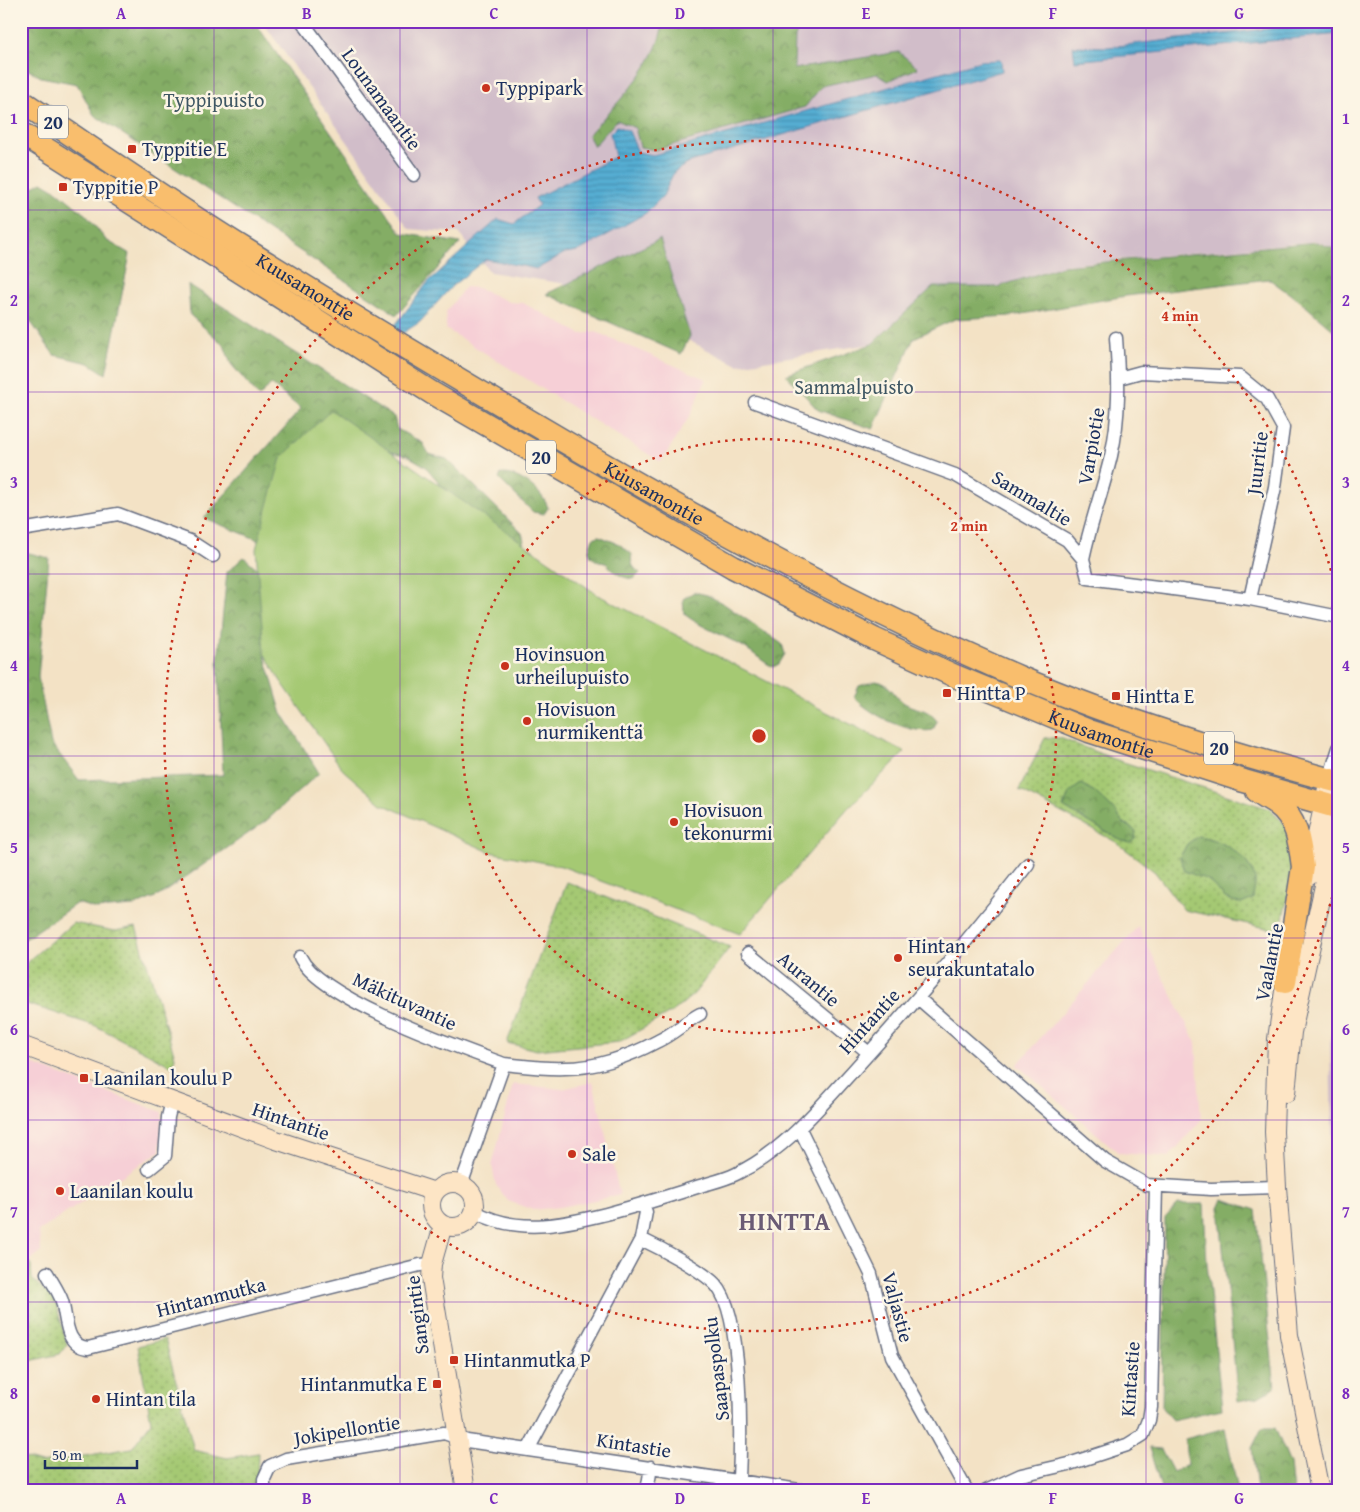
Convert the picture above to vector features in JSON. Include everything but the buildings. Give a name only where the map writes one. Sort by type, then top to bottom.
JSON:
[{"type":"highway","name":"Kuusamontie","points":[[21,101],[243,248],[434,366],[658,496],[792,569],[914,629],[1021,678],[1197,742],[1334,780]]},
{"type":"highway","name":"Kuusamontie","points":[[21,133],[432,394],[733,567],[874,639],[955,676],[1089,731],[1334,809]]},
{"type":"highway","points":[[1244,781],[1262,795],[1278,804],[1288,815],[1297,831],[1301,850],[1303,867],[1285,982]]},
{"type":"street","name":"Lounamaantie","points":[[302,21],[414,175]]},
{"type":"street","name":"Varpiotie","points":[[1083,558],[1112,454],[1117,423],[1119,378],[1116,338]]},
{"type":"street","name":"Juuritie","points":[[1119,378],[1141,372],[1240,377],[1267,400],[1283,428],[1275,488],[1250,599]]},
{"type":"street","name":"Sammaltie","points":[[755,402],[955,475],[1067,540],[1083,558],[1088,578],[1105,582],[1250,599],[1339,617]]},
{"type":"street","points":[[21,530],[118,514],[190,540],[213,556]]},
{"type":"street","points":[[1334,780],[1339,748]]},
{"type":"street","name":"Vaalantie","points":[[1277,1155],[1283,1126],[1292,1032],[1334,809],[1334,780]]},
{"type":"street","name":"Vaalantie","points":[[1320,1491],[1289,1335],[1274,1132],[1277,1039],[1285,982],[1334,809]]},
{"type":"street","points":[[918,998],[971,937],[1028,864]]},
{"type":"street","name":"Aurantie","points":[[748,953],[870,1053]]},
{"type":"street","name":"Mäkituvantie","points":[[300,957],[306,969],[375,1012],[427,1036],[504,1064],[579,1068],[615,1059],[660,1040],[700,1014]]},
{"type":"street","name":"Hintantie","points":[[474,1211],[482,1216],[526,1227],[564,1224],[643,1205],[736,1174],[770,1153],[800,1129],[918,998],[1105,1161],[1147,1185],[1211,1189],[1277,1187]]},
{"type":"street","name":"Hintantie","points":[[21,1044],[276,1140],[435,1192]]},
{"type":"street","points":[[461,1185],[504,1064]]},
{"type":"street","points":[[149,1169],[164,1156],[168,1117],[172,1100]]},
{"type":"street","name":"Valjastie","points":[[800,1129],[871,1274],[892,1356],[967,1491]]},
{"type":"street","points":[[447,1184],[461,1185],[473,1196],[474,1211],[468,1221],[462,1225],[450,1227],[443,1225],[435,1218],[432,1211],[432,1199],[435,1192],[447,1184]]},
{"type":"street","name":"Kintastie","points":[[986,1491],[1021,1474],[1069,1464],[1127,1445],[1143,1435],[1149,1420],[1151,1406],[1156,1186]]},
{"type":"street","points":[[529,1448],[641,1239],[646,1212],[643,1205]]},
{"type":"street","name":"Sangintie","points":[[443,1225],[432,1264],[431,1278],[466,1491]]},
{"type":"street","name":"Saapaspolku","points":[[641,1239],[668,1252],[716,1284],[726,1302],[732,1326],[742,1423],[739,1479]]},
{"type":"street","name":"Hintanmutka","points":[[47,1273],[61,1299],[72,1340],[80,1346],[88,1348],[411,1267],[432,1264]]},
{"type":"street","name":"Jokipellontie","points":[[264,1491],[264,1479],[270,1466],[286,1459],[444,1432],[456,1437]]},
{"type":"street","name":"Kintastie","points":[[456,1437],[467,1441],[529,1448],[739,1479],[806,1491]]},
{"type":"street","points":[[647,1491],[651,1467]]},
{"type":"shaded area","points":[[262,21],[1339,21],[1339,250],[1317,241],[1063,265],[997,287],[933,287],[871,344],[738,365],[579,286],[490,272],[459,233],[409,229]]},
{"type":"shaded area","points":[[465,287],[478,288],[509,302],[523,303],[581,334],[596,332],[706,379],[691,414],[661,462],[446,329],[446,312]]},
{"type":"shaded area","points":[[1138,926],[1196,1043],[1201,1120],[1169,1157],[1119,1153],[1017,1065]]},
{"type":"shaded area","points":[[1339,1004],[1339,1329],[1336,1315],[1330,1043]]},
{"type":"shaded area","name":"Laanilan koulu","points":[[21,1060],[162,1112],[160,1151],[39,1231],[41,1252],[21,1267]]},
{"type":"shaded area","points":[[593,1082],[620,1195],[560,1207],[533,1210],[508,1201],[496,1185],[492,1166],[513,1084],[562,1089]]},
{"type":"shaded area","points":[[21,1274],[32,1319],[21,1321]]},
{"type":"green space","name":"Typpipuisto","points":[[21,21],[254,21],[401,233],[460,243],[397,315],[94,115],[77,84],[41,77],[21,66]]},
{"type":"green space","points":[[657,21],[801,21],[795,37],[794,69],[899,52],[918,68],[888,81],[877,74],[822,86],[805,107],[655,150],[640,147],[635,128],[617,120],[594,146],[588,135],[632,86],[651,58],[662,28]]},
{"type":"green space","points":[[42,182],[57,191],[86,215],[106,240],[130,254],[106,374],[89,363],[54,355],[21,308],[21,186],[25,185],[32,188]]},
{"type":"green space","points":[[660,239],[690,336],[681,354],[546,294]]},
{"type":"green space","name":"Sammalpuisto","points":[[1317,242],[1339,251],[1339,335],[1301,302],[1269,279],[1126,296],[1011,316],[955,319],[914,338],[873,429],[818,410],[786,375],[872,344],[933,287],[997,287],[1063,266]]},
{"type":"green space","points":[[188,284],[394,417],[397,429],[423,443],[429,454],[447,459],[522,533],[524,541],[520,546],[464,512],[425,466],[408,456],[357,443],[261,545],[256,539],[204,518],[301,409],[271,384],[259,397],[231,364],[224,345],[190,315]]},
{"type":"green space","name":"Hovinsuon urheilupuisto","points":[[331,410],[598,595],[905,752],[847,809],[740,934],[561,866],[490,852],[382,804],[343,770],[280,680],[264,653],[256,549],[281,458]]},
{"type":"green space","points":[[501,474],[515,476],[536,490],[548,508],[544,514],[533,512],[499,479]]},
{"type":"green space","points":[[599,536],[619,544],[632,554],[631,560],[633,565],[640,573],[634,579],[622,576],[606,563],[599,562],[591,557],[589,550],[593,538]]},
{"type":"green space","points":[[21,551],[49,558],[38,677],[51,743],[79,780],[223,775],[218,661],[227,572],[244,557],[259,570],[264,653],[281,711],[319,773],[266,821],[160,895],[134,906],[96,909],[77,903],[21,942]]},
{"type":"green space","points":[[694,592],[707,595],[724,604],[782,644],[785,654],[779,664],[773,667],[739,644],[699,624],[684,614],[683,599]]},
{"type":"green space","points":[[876,681],[886,685],[906,704],[929,713],[937,721],[933,730],[913,729],[890,722],[861,704],[854,697],[859,686]]},
{"type":"green space","points":[[1045,738],[1060,738],[1114,759],[1270,809],[1286,825],[1296,862],[1280,931],[1184,910],[1155,872],[1116,842],[1019,790]],"holes":[[[1116,812],[1123,823],[1129,825],[1098,826],[1079,817]]]},
{"type":"green space","points":[[1081,784],[1095,792],[1116,812],[1123,823],[1136,831],[1135,839],[1130,843],[1120,840],[1063,807],[1070,792]]},
{"type":"green space","points":[[1198,836],[1224,845],[1247,863],[1255,879],[1253,899],[1241,904],[1225,898],[1208,880],[1184,871],[1180,857],[1187,844]]},
{"type":"green space","points":[[567,882],[730,947],[694,994],[675,1010],[619,1042],[537,1050],[507,1043]]},
{"type":"green space","points":[[73,923],[115,931],[136,927],[175,1057],[173,1067],[96,1026],[21,1002],[21,970],[30,959]]},
{"type":"green space","points":[[1223,1199],[1256,1210],[1275,1388],[1258,1397],[1238,1401],[1219,1207]]},
{"type":"green space","points":[[1178,1204],[1204,1204],[1207,1263],[1222,1409],[1172,1420],[1162,1408],[1165,1218]]},
{"type":"green space","points":[[28,1261],[31,1265],[32,1279],[55,1300],[67,1344],[60,1354],[21,1363],[21,1321],[32,1319],[21,1274],[21,1267]]},
{"type":"green space","points":[[165,1339],[194,1450],[227,1458],[258,1453],[257,1491],[21,1491],[21,1457],[41,1463],[132,1448],[151,1422],[138,1346]]},
{"type":"green space","points":[[1225,1428],[1238,1491],[1162,1491],[1149,1448],[1161,1449],[1173,1472],[1187,1465],[1185,1439]]},
{"type":"green space","points":[[1262,1428],[1275,1428],[1290,1464],[1293,1491],[1257,1491],[1252,1448]]},
{"type":"water","points":[[1339,21],[1339,34],[1075,61],[1073,46],[1108,47]]},
{"type":"water","points":[[1001,60],[1002,71],[690,162],[674,172],[663,196],[646,213],[579,251],[565,253],[537,269],[486,259],[452,286],[420,322],[403,333],[393,328],[428,282],[498,219],[514,224],[539,205],[535,198],[615,157],[610,133],[617,126],[629,131],[638,152],[653,155],[980,61]]},
{"type":"place","name":"Typpipark","points":[[486,88]]},
{"type":"place","name":"Typpitie E","points":[[132,149]]},
{"type":"place","name":"Typpitie P","points":[[63,187]]},
{"type":"place","name":"Hovinsuon urheilupuisto","points":[[505,666]]},
{"type":"place","name":"Hintta P","points":[[947,693]]},
{"type":"place","name":"Hintta E","points":[[1116,696]]},
{"type":"place","name":"Hovisuon nurmikenttä","points":[[527,721]]},
{"type":"place","name":"Hovisuon tekonurmi","points":[[674,822]]},
{"type":"place","name":"Hintan seurakuntatalo","points":[[898,958]]},
{"type":"place","name":"Laanilan koulu P","points":[[84,1078]]},
{"type":"place","name":"Sale","points":[[572,1154]]},
{"type":"place","name":"Laanilan koulu","points":[[60,1191]]},
{"type":"place","name":"Hintanmutka P","points":[[454,1360]]},
{"type":"place","name":"Hintanmutka E","points":[[437,1384]]},
{"type":"place","name":"Hintan tila","points":[[96,1399]]},
{"type":"district","name":"HINTTA","points":[[785,1221]]}]
